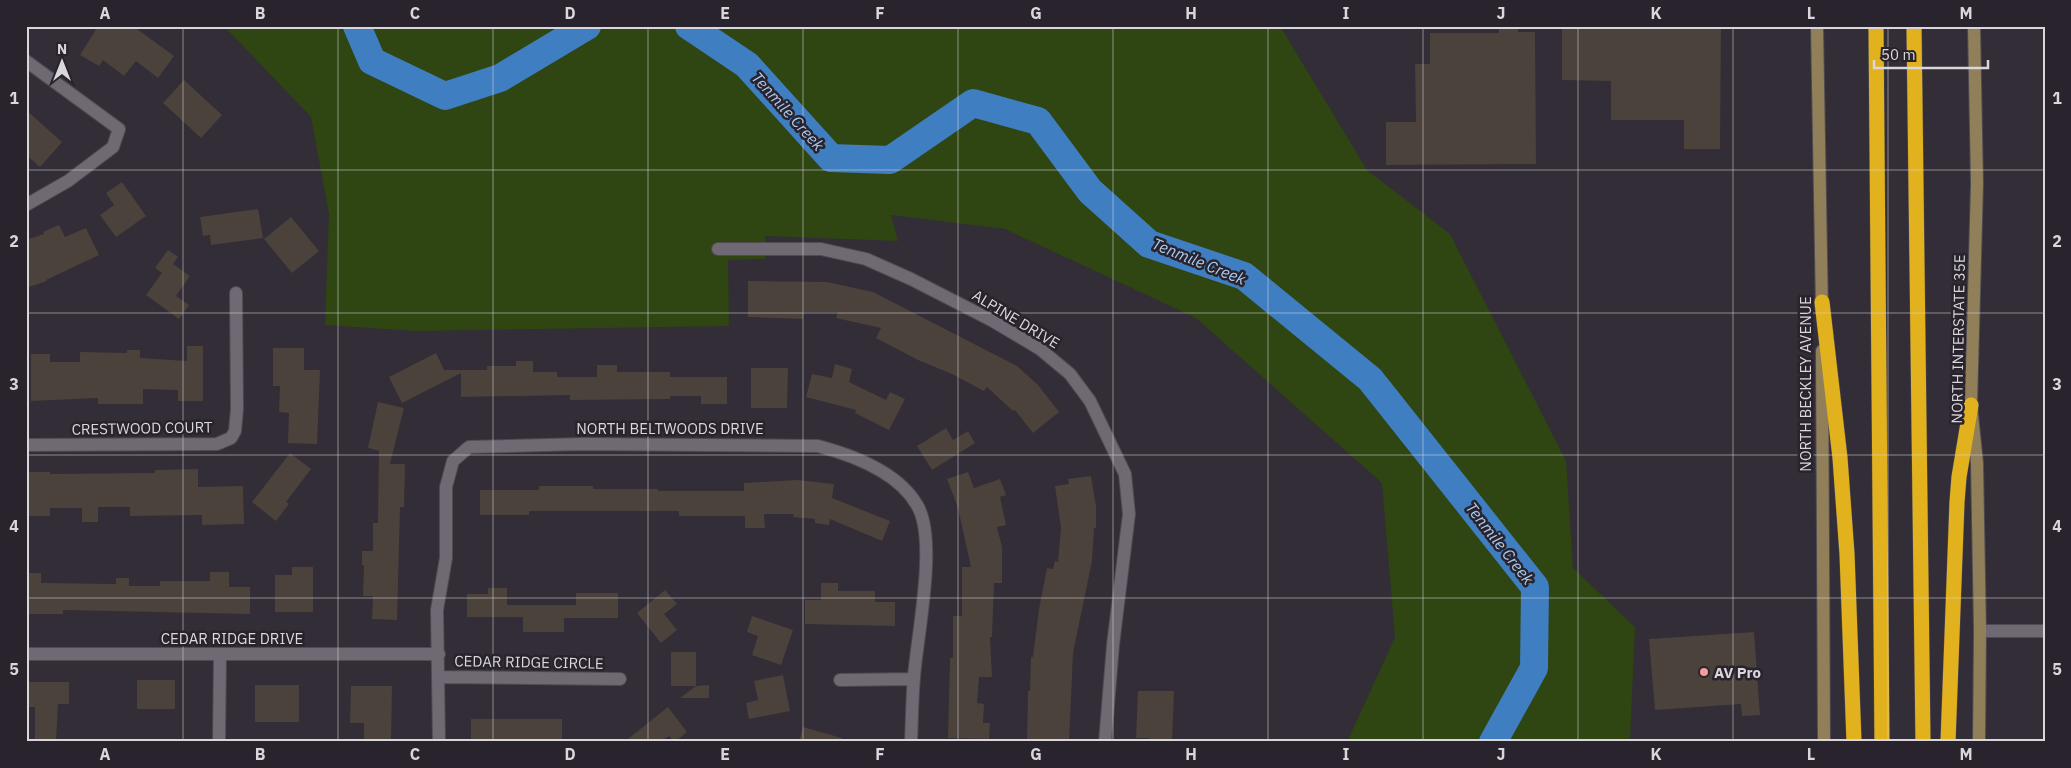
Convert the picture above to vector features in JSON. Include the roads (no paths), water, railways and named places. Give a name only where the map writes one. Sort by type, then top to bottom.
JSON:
[{"type":"highway","points":[[1876,26],[1882,742]]},
{"type":"highway","points":[[1914,26],[1923,742]]},
{"type":"highway","points":[[1822,302],[1840,458],[1846,545],[1854,742]]},
{"type":"highway","points":[[1948,742],[1957,502],[1959,477],[1971,405]]},
{"type":"main road","name":"NORTH BECKLEY AVENUE","points":[[1817,26],[1822,302],[1821,463],[1824,742]]},
{"type":"main road","name":"NORTH INTERSTATE 35E","points":[[1974,26],[1977,184],[1971,405],[1977,463],[1980,631],[1979,742]]},
{"type":"street","points":[[26,61],[119,129],[113,147],[68,181],[26,204]]},
{"type":"street","name":"ALPINE DRIVE","points":[[718,249],[821,249],[866,259],[912,279],[1001,326],[1040,349],[1075,381],[1090,401],[1125,474],[1129,514],[1113,645],[1105,742]]},
{"type":"street","name":"CRESTWOOD COURT","points":[[26,445],[218,444],[231,438],[236,431],[237,409],[236,293]]},
{"type":"street","name":"NORTH BELTWOODS DRIVE","points":[[439,742],[437,610],[446,558],[446,487],[453,461],[470,447],[583,444],[818,446],[851,455],[878,470],[904,489],[918,505],[924,527],[926,561],[914,679],[911,742]]},
{"type":"street","points":[[1980,631],[2045,631]]},
{"type":"street","name":"CEDAR RIDGE DRIVE","points":[[26,654],[439,654]]},
{"type":"street","points":[[219,742],[220,654]]},
{"type":"street","name":"CEDAR RIDGE CIRCLE","points":[[439,677],[620,679]]},
{"type":"street","points":[[840,680],[914,679]]},
{"type":"waterway","name":"Tenmile Creek","points":[[357,26],[372,61],[445,96],[500,78],[587,26]]},
{"type":"waterway","name":"Tenmile Creek","points":[[689,26],[747,65],[831,158],[890,160],[973,103],[1038,121],[1090,191],[1149,244],[1244,276],[1370,379],[1535,587],[1534,668],[1493,742]]},
{"type":"place","name":"AV Pro","points":[[1704,672]]}]
